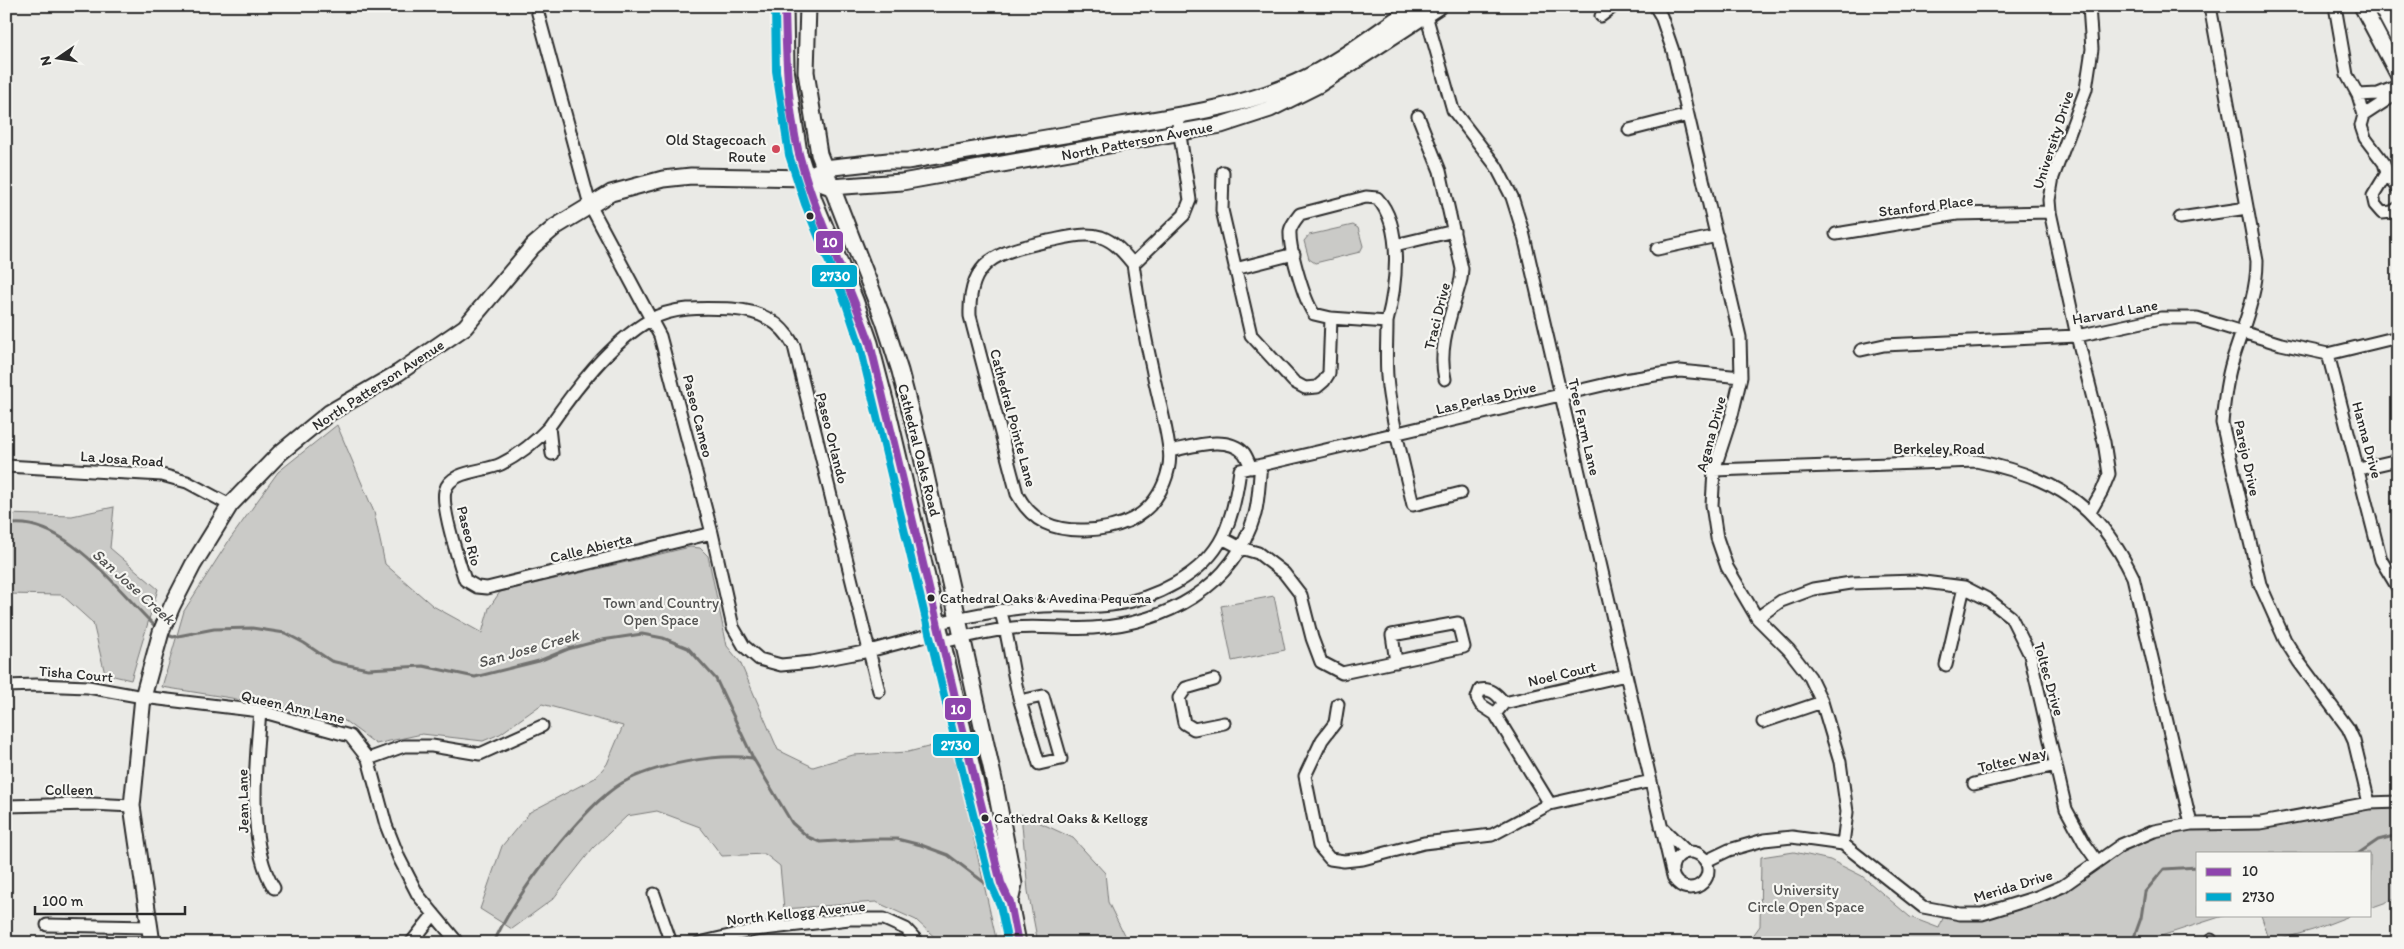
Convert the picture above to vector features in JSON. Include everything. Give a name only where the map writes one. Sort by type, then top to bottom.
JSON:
[{"type":"main road","name":"Cathedral Oaks Road","points":[[785,6],[787,77],[799,153],[870,343],[1001,883],[1010,902],[1018,943]]},
{"type":"main road","name":"Cathedral Oaks Road","points":[[808,6],[806,72],[809,103],[819,154],[884,322],[900,371],[919,444],[990,761],[1014,884],[1010,902]]},
{"type":"main road","points":[[2362,6],[2398,74]]},
{"type":"main road","points":[[2381,6],[2398,38]]},
{"type":"main road","name":"North Patterson Avenue","points":[[807,178],[824,168],[888,161],[907,161],[1177,116],[1248,100],[1297,82],[1426,8]]},
{"type":"main road","name":"North Patterson Avenue","points":[[152,943],[132,806],[143,697],[152,662],[172,606],[193,565],[230,505],[280,453],[329,414],[398,373],[465,327],[533,246],[555,227],[611,193],[663,179],[691,176],[807,178],[831,187],[902,182],[1180,134],[1221,125],[1294,98],[1350,66],[1426,8]]},
{"type":"street","name":"Paseo Cameo","points":[[536,6],[590,205],[660,336],[712,533],[733,627],[744,646],[759,659],[774,664],[798,663],[869,651],[940,632]]},
{"type":"street","points":[[1601,16],[1614,6]]},
{"type":"street","name":"Agana Drive","points":[[1655,6],[1662,16],[1672,51],[1740,337],[1741,378],[1732,415],[1714,470],[1712,505],[1717,538],[1727,567],[1757,618],[1800,663],[1810,677],[1822,702],[1840,762],[1847,812],[1843,844]]},
{"type":"street","name":"University Drive","points":[[2089,6],[2092,49],[2086,89],[2053,177],[2049,200],[2077,336],[2104,442],[2109,474],[2090,512]]},
{"type":"street","name":"Parejo Drive","points":[[2210,6],[2257,261],[2257,276],[2224,397],[2222,423],[2260,584],[2285,640],[2348,728],[2354,741],[2369,803]]},
{"type":"street","points":[[2335,6],[2347,75],[2358,95],[2364,115],[2361,126],[2365,138],[2384,163],[2398,190]]},
{"type":"street","name":"Tree Farm Lane","points":[[1426,8],[1453,110],[1474,141],[1496,166],[1512,197],[1523,232],[1672,872]]},
{"type":"street","points":[[2358,95],[2378,94],[2398,86]]},
{"type":"street","points":[[2364,115],[2393,96],[2398,90]]},
{"type":"street","points":[[1629,130],[1688,115]]},
{"type":"street","points":[[1133,264],[1184,215],[1190,200],[1177,116]]},
{"type":"street","name":"Traci Drive","points":[[1418,116],[1440,171],[1454,230],[1462,279],[1444,338],[1442,365],[1445,379]]},
{"type":"street","points":[[1223,172],[1222,210],[1234,269],[1251,335],[1294,382],[1305,388],[1317,387],[1324,382],[1329,373],[1331,318]]},
{"type":"street","points":[[2388,173],[2374,196],[2375,205],[2382,213],[2387,214],[2398,208]]},
{"type":"street","points":[[1387,322],[1331,318],[1314,314],[1306,304],[1290,231],[1300,214],[1366,197],[1377,198],[1385,206],[1396,245],[1394,296],[1387,322],[1385,347],[1388,387],[1396,435],[1413,505],[1461,493]]},
{"type":"street","points":[[2180,218],[2247,208]]},
{"type":"street","name":"Stanford Place","points":[[1836,234],[1956,214],[2050,212]]},
{"type":"street","points":[[1396,245],[1454,230]]},
{"type":"street","name":"Cathedral Pointe Lane","points":[[1087,234],[1114,243],[1133,264],[1141,319],[1170,451],[1167,474],[1155,500],[1145,512],[1131,521],[1104,529],[1080,530],[1052,526],[1037,520],[1025,509],[1017,494],[970,316],[969,298],[975,279],[984,266],[996,256],[1012,249],[1087,234]]},
{"type":"street","points":[[1657,249],[1717,236]]},
{"type":"street","points":[[1234,269],[1294,254]]},
{"type":"street","name":"Paseo Orlando","points":[[651,319],[688,309],[738,310],[772,320],[787,333],[794,346],[879,691]]},
{"type":"street","name":"Harvard Lane","points":[[1861,350],[1894,344],[2077,336],[2161,318],[2197,318],[2281,344],[2328,354],[2398,337]]},
{"type":"street","name":"Paseo Rio","points":[[477,587],[465,580],[458,560],[445,503],[445,490],[456,478],[500,465],[535,442],[549,427],[575,391],[623,339],[651,319]]},
{"type":"street","name":"Hanna Drive","points":[[2328,354],[2381,560],[2398,588]]},
{"type":"street","name":"Las Perlas Drive","points":[[1251,468],[1624,380],[1680,371],[1741,378]]},
{"type":"street","points":[[549,427],[552,454]]},
{"type":"street","points":[[940,632],[962,637],[1007,630],[1107,626],[1156,616],[1182,605],[1203,592],[1221,575],[1240,548],[1255,514],[1251,468],[1243,453],[1234,446],[1219,442],[1170,451]]},
{"type":"street","points":[[2359,469],[2398,460]]},
{"type":"street","name":"Berkeley Road","points":[[1714,470],[1976,461],[1998,465],[2067,493],[2090,512],[2120,549],[2133,578],[2191,824]]},
{"type":"street","name":"La Josa Road","points":[[6,466],[162,475],[187,482],[230,505]]},
{"type":"street","points":[[940,632],[957,619],[1000,610],[1045,606],[1110,606],[1132,602],[1170,587],[1191,573],[1222,538],[1237,495],[1251,468]]},
{"type":"street","name":"Calle Abierta","points":[[477,587],[488,588],[712,533]]},
{"type":"street","points":[[1222,538],[1240,548],[1258,553],[1284,573],[1301,596],[1312,638],[1321,662],[1342,673],[1396,662],[1464,648],[1458,623],[1392,635],[1396,662]]},
{"type":"street","name":"Toltec Drive","points":[[1757,618],[1781,600],[1813,589],[1851,583],[1916,581],[1964,587],[1989,600],[2011,617],[2030,655],[2066,808],[2085,844],[2097,861]]},
{"type":"street","points":[[1946,665],[1964,587]]},
{"type":"street","points":[[1000,610],[1007,630],[1012,671],[1020,701],[1039,764],[1061,759],[1043,696],[1020,701]]},
{"type":"street","name":"Noel Court","points":[[1504,703],[1626,675]]},
{"type":"street","points":[[1214,680],[1186,688],[1179,698],[1184,723],[1194,729],[1224,723]]},
{"type":"street","name":"Tisha Court","points":[[6,686],[88,687],[143,697]]},
{"type":"street","points":[[1495,714],[1504,703],[1496,694],[1488,689],[1480,690],[1477,698],[1482,705],[1495,714],[1550,804]]},
{"type":"street","name":"Queen Ann Lane","points":[[143,697],[260,711],[350,736],[368,759],[386,825],[398,858],[418,895],[458,943]]},
{"type":"street","points":[[1763,722],[1822,702]]},
{"type":"street","points":[[1338,704],[1335,722],[1322,740],[1305,776],[1319,846],[1330,859],[1344,862],[1424,843],[1492,835],[1550,804],[1651,781]]},
{"type":"street","name":"Jean Lane","points":[[260,711],[255,806],[259,841],[267,877],[274,888]]},
{"type":"street","points":[[368,759],[404,746],[432,746],[480,754],[542,726]]},
{"type":"street","name":"Toltec Way","points":[[1974,784],[2056,765]]},
{"type":"street","name":"Merida Drive","points":[[1843,844],[1923,907],[1960,914],[1982,914],[2037,897],[2063,886],[2121,845],[2154,831],[2191,824],[2261,823],[2369,803],[2398,802]]},
{"type":"street","name":"Colleen","points":[[6,806],[54,804],[132,806]]},
{"type":"street","points":[[1662,827],[1688,852],[1698,854],[1706,861],[1707,876],[1695,888],[1681,885],[1672,872],[1678,857],[1688,852]]},
{"type":"street","points":[[1706,861],[1728,850],[1764,840],[1792,837],[1843,844]]},
{"type":"street","points":[[654,894],[671,943]]},
{"type":"street","points":[[411,943],[434,914]]},
{"type":"street","name":"North Kellogg Avenue","points":[[699,943],[755,930],[849,919],[884,919],[906,929],[919,943]]},
{"type":"street","points":[[47,925],[150,926]]},
{"type":"green space","points":[[1146,128],[1162,129],[977,165],[942,169],[966,160]]},
{"type":"green space","points":[[1353,225],[1358,228],[1363,246],[1360,252],[1315,263],[1309,259],[1304,241],[1309,235]]},
{"type":"green space","name":"Town and Country Open Space","points":[[337,425],[374,512],[385,564],[433,606],[482,633],[489,608],[500,592],[690,547],[700,548],[708,556],[727,646],[740,662],[778,750],[813,767],[853,755],[908,752],[952,741],[997,943],[941,943],[916,920],[876,902],[784,909],[780,866],[765,854],[722,856],[700,827],[657,811],[627,816],[593,848],[553,899],[512,929],[480,909],[502,846],[530,812],[595,778],[607,764],[623,726],[542,704],[500,734],[483,741],[422,734],[376,744],[345,721],[231,698],[162,687],[184,611],[228,542],[278,472]]},
{"type":"green space","points":[[114,507],[110,548],[158,589],[131,680],[105,674],[93,623],[62,595],[6,594],[6,514],[72,516]]},
{"type":"green space","points":[[1274,596],[1285,650],[1232,661],[1221,606]]},
{"type":"green space","name":"University Circle Open Space","points":[[2398,805],[2398,898],[2372,907],[2372,852],[2196,852],[2196,916],[2223,916],[2158,937],[2155,943],[1704,943],[1752,937],[1760,926],[1761,857],[1794,852],[1830,860],[1862,876],[1910,917],[1939,928],[1945,913],[1960,914],[2037,897],[2154,831]]},
{"type":"green space","points":[[1021,814],[1073,838],[1105,873],[1108,902],[1128,943],[1038,943],[1028,891]]},
{"type":"green space","points":[[2261,916],[2349,916],[2313,930],[2270,942]]},
{"type":"waterway","name":"San Jose Creek","points":[[6,525],[28,525],[49,531],[70,543],[90,559],[158,629]]},
{"type":"waterway","name":"San Jose Creek","points":[[165,634],[173,637],[214,629],[252,628],[285,633],[331,661],[348,665],[368,669],[423,666],[475,677],[539,661],[568,649],[602,640],[642,634],[663,638],[688,648],[716,679],[753,758],[792,823],[808,837],[820,842],[897,839],[921,845],[948,855],[985,883]]},
{"type":"waterway","points":[[494,943],[515,903],[550,855],[588,811],[606,794],[635,777],[668,766],[721,757],[752,758]]},
{"type":"waterway","name":"San Jose Creek","points":[[2360,852],[2378,840],[2398,835]]},
{"type":"waterway","name":"San Jose Creek","points":[[2132,943],[2141,918],[2145,892],[2164,869],[2196,867]]},
{"type":"transit line","name":"2730","points":[[775,6],[776,71],[789,155],[805,204],[846,304],[860,346],[965,782],[991,885],[1000,905],[1008,943]]},
{"type":"transit line","name":"10","points":[[785,6],[790,99],[799,154],[823,226],[870,343],[975,780],[1001,883],[1010,902],[1018,943]]},
{"type":"place","name":"Old Stagecoach Route","points":[[776,149]]},
{"type":"place","name":"Cathedral Oaks & Avedina Pequena","points":[[931,598]]},
{"type":"place","name":"Cathedral Oaks & Kellogg","points":[[985,818]]}]
